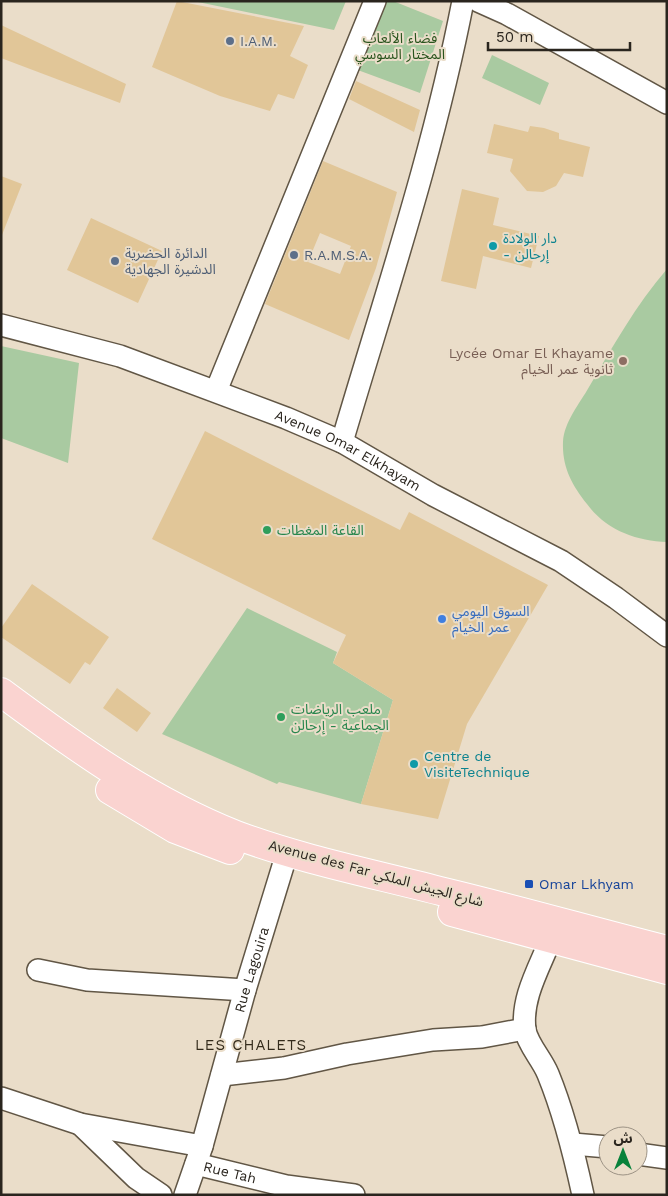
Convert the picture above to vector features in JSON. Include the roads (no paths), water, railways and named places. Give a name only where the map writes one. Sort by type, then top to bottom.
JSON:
[{"type":"main road","name":"Avenue des Far شارع الجيش الملكي","points":[[1,692],[73,746],[136,785],[285,860]]},
{"type":"main road","name":"Avenue des Far شارع الجيش الملكي","points":[[1,712],[79,769],[152,817],[190,835],[554,930],[667,950]]},
{"type":"main road","name":"Avenue des Far شارع الجيش الملكي","points":[[554,930],[667,970]]},
{"type":"street","points":[[216,391],[375,1]]},
{"type":"street","points":[[342,442],[424,164],[452,58],[463,1]]},
{"type":"street","points":[[478,1],[509,8],[665,96]]},
{"type":"street","name":"Avenue Omar Elkhayam","points":[[1,325],[120,356],[216,391],[342,442],[433,495],[561,561],[616,598],[667,636]]},
{"type":"street","name":"Rue Lagouira","points":[[185,1195],[199,1155],[245,990],[285,860]]},
{"type":"street","points":[[554,930],[527,1002],[525,1029],[545,1067],[573,1144],[583,1195]]},
{"type":"street","points":[[38,970],[95,981],[245,990]]},
{"type":"street","points":[[222,1075],[284,1068],[347,1054],[433,1040],[482,1037],[525,1029]]},
{"type":"street","name":"Rue Tah","points":[[1,1098],[80,1124],[199,1155],[286,1186],[354,1195]]},
{"type":"street","points":[[80,1124],[136,1178],[161,1195]]},
{"type":"street","points":[[573,1144],[598,1147]]},
{"type":"street","points":[[648,1155],[667,1158]]},
{"type":"place","name":"I.A.M.","points":[[230,41]]},
{"type":"place","name":"دار الولادة - إرحالن","points":[[493,246]]},
{"type":"place","name":"R.A.M.S.A.","points":[[294,255]]},
{"type":"place","name":"الدائرة الحضرية الدشيرة الجهادية","points":[[115,261]]},
{"type":"place","name":"Lycée Omar El Khayame ثانوية عمر الخيام","points":[[623,361]]},
{"type":"place","name":"القاعة المغطات","points":[[267,530]]},
{"type":"place","name":"السوق اليومي عمر الخيام","points":[[442,619]]},
{"type":"place","name":"ملعب الرياضات الجماعية - إرحالن","points":[[281,717]]},
{"type":"place","name":"Centre de VisiteTechnique","points":[[414,764]]},
{"type":"place","name":"Omar Lkhyam","points":[[529,884]]},
{"type":"district","name":"LES CHALETS","points":[[251,1045]]},
{"type":"park label","name":"فضاء الألعاب المختار السوسي","points":[[400,46]]}]
